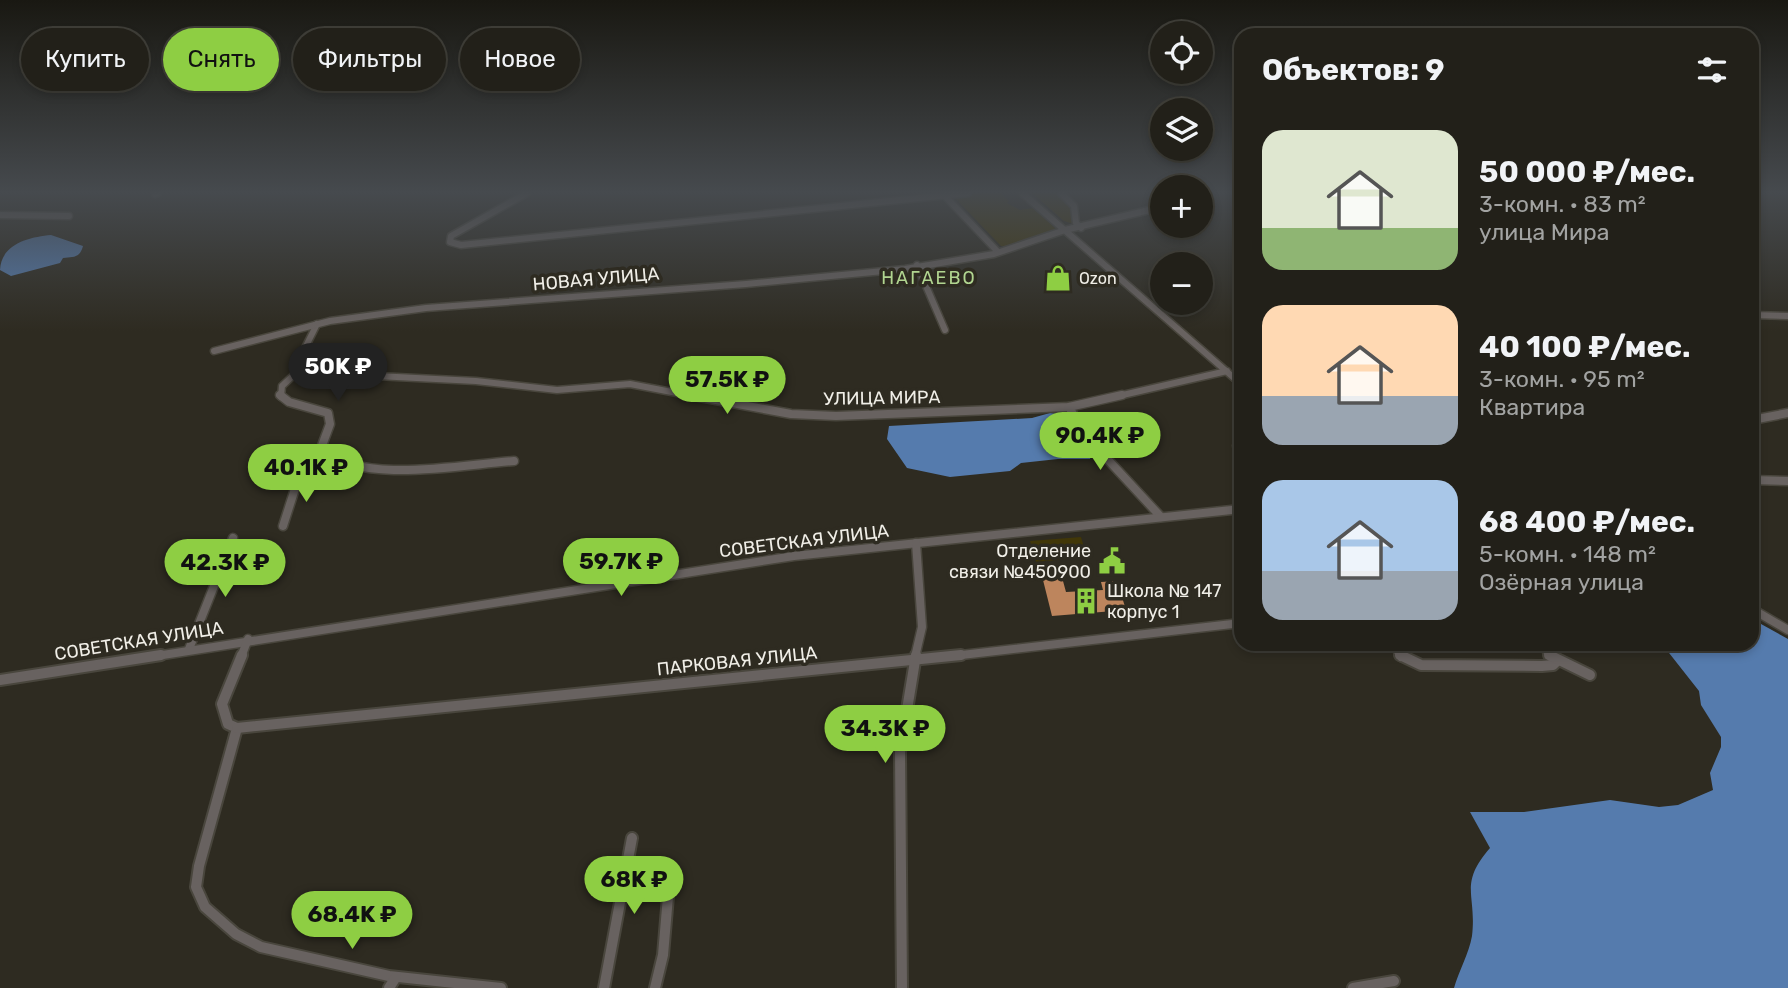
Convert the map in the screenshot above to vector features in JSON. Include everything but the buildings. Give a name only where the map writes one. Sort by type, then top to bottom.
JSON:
[{"type":"street","points":[[450,239],[450,242],[461,245],[516,239]]},
{"type":"street","points":[[985,239],[998,252]]},
{"type":"street","name":"НОВАЯ УЛИЦА","points":[[214,351],[317,324],[371,315],[551,297],[828,277],[998,252],[1037,239]]},
{"type":"street","points":[[1075,239],[1234,378]]},
{"type":"street","points":[[917,265],[945,330]]},
{"type":"street","points":[[1759,315],[1788,316]]},
{"type":"street","points":[[284,526],[302,467],[321,454],[330,424],[328,413],[281,400],[280,396],[282,386],[297,372],[296,366],[317,324]]},
{"type":"street","name":"УЛИЦА МИРА","points":[[297,372],[476,381],[558,390],[630,384],[791,414],[836,416],[1069,407],[1234,373]]},
{"type":"street","points":[[1069,407],[1086,436],[1161,517]]},
{"type":"street","points":[[1759,419],[1788,413]]},
{"type":"street","points":[[321,454],[372,469],[400,471],[514,461]]},
{"type":"street","points":[[321,454],[327,462],[325,469]]},
{"type":"street","points":[[1759,480],[1788,481]]},
{"type":"street","name":"СОВЕТСКАЯ УЛИЦА","points":[[0,680],[248,639],[794,556],[1234,510]]},
{"type":"street","points":[[188,649],[233,538]]},
{"type":"street","points":[[902,988],[900,752],[914,658],[922,627],[916,543]]},
{"type":"street","points":[[1759,613],[1788,630]]},
{"type":"street","name":"ПАРКОВАЯ УЛИЦА","points":[[237,728],[1234,624]]},
{"type":"street","points":[[248,639],[222,704],[228,724],[237,728],[199,866],[196,887],[205,907],[236,934],[261,947],[396,977],[500,988]]},
{"type":"street","points":[[1398,651],[1401,657],[1420,665],[1542,666],[1553,665],[1558,660]]},
{"type":"street","points":[[1548,651],[1558,660],[1590,675]]},
{"type":"street","points":[[604,988],[632,838]]},
{"type":"street","points":[[655,988],[663,955],[670,873]]},
{"type":"street","points":[[389,988],[396,977]]},
{"type":"street","points":[[1353,988],[1394,981]]},
{"type":"shaded area","points":[[994,239],[1030,239],[1009,246],[1001,246]]},
{"type":"shaded area","points":[[1081,537],[1087,557],[1036,562],[1030,541]]},
{"type":"water","points":[[63,239],[83,246],[76,256],[63,258],[60,263],[11,276],[0,270],[5,254],[25,240]]},
{"type":"water","points":[[1050,413],[1065,415],[1093,451],[1090,459],[1021,463],[1010,471],[950,477],[907,468],[887,439],[889,426],[1032,418]]},
{"type":"water","points":[[1759,623],[1788,639],[1788,988],[1454,988],[1472,936],[1471,890],[1474,871],[1490,848],[1470,812],[1524,812],[1610,800],[1659,807],[1678,805],[1713,790],[1710,773],[1721,747],[1721,737],[1701,705],[1699,691],[1668,651],[1759,651]]},
{"type":"place","name":"Ozon","points":[[1058,278]]},
{"type":"place","name":"Отделение связи №450900","points":[[1112,561]]},
{"type":"place","name":"Школа № 147 корпус 1","points":[[1086,601]]},
{"type":"district","name":"НАГАЕВО","points":[[929,278]]}]
